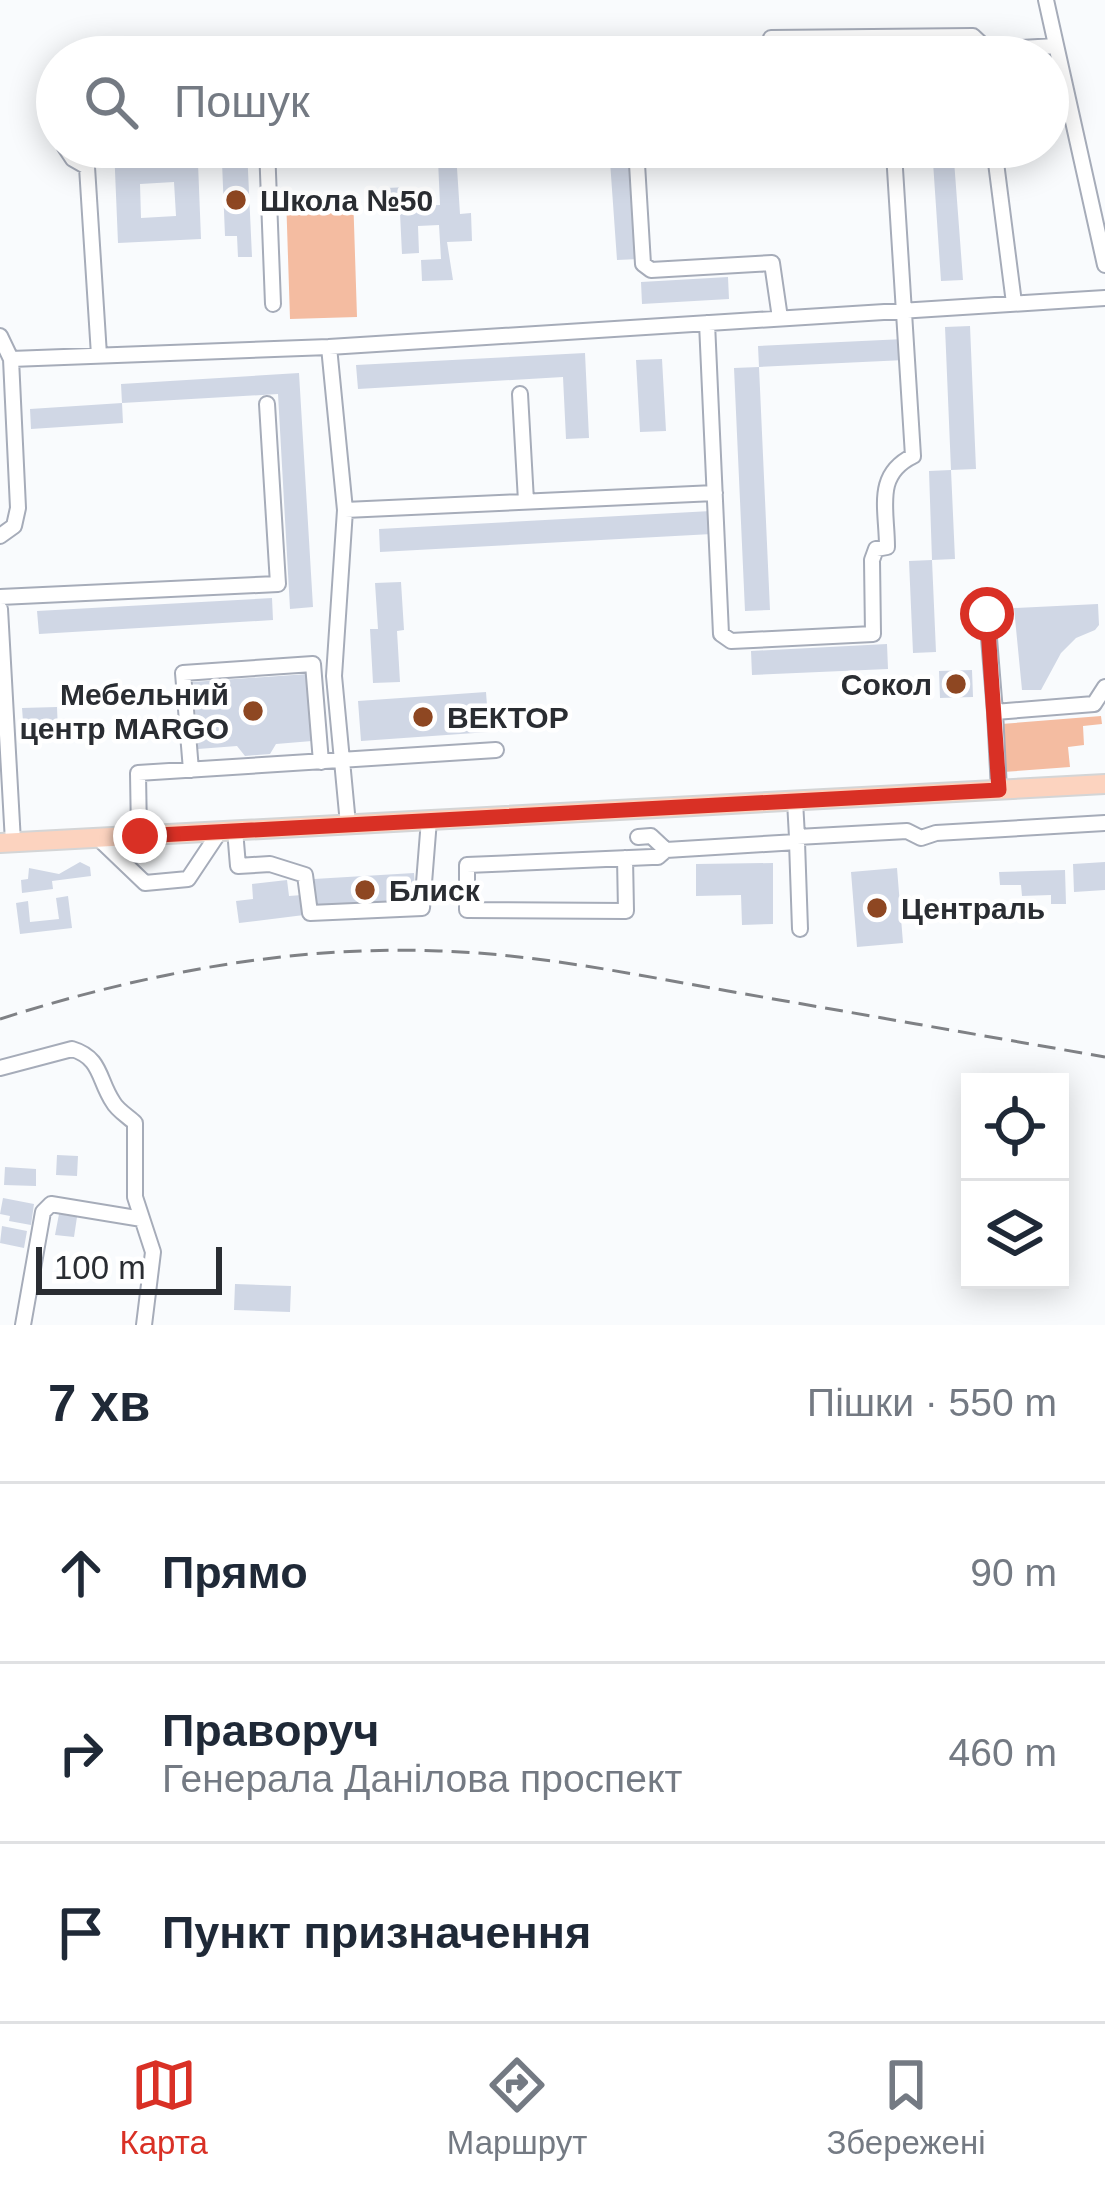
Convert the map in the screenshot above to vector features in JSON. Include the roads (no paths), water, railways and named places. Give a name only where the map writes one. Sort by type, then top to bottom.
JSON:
[{"type":"main road","points":[[7,843],[1105,784]]},
{"type":"street","points":[[1046,0],[1055,36]]},
{"type":"street","points":[[1069,101],[1105,265]]},
{"type":"street","points":[[87,168],[99,355]]},
{"type":"street","points":[[268,168],[273,304]]},
{"type":"street","points":[[637,168],[643,264],[651,270],[772,263],[780,318]]},
{"type":"street","points":[[706,323],[722,634],[731,641],[873,634],[872,560],[876,549],[887,547],[886,481],[895,465],[913,456],[895,168]]},
{"type":"street","points":[[997,168],[1014,303]]},
{"type":"street","points":[[11,358],[329,346],[1105,298]]},
{"type":"street","points":[[0,335],[11,358],[18,508],[14,526],[0,536]]},
{"type":"street","points":[[329,346],[345,510],[334,676],[348,824]]},
{"type":"street","points":[[520,394],[526,501]]},
{"type":"street","points":[[0,597],[278,584],[267,404]]},
{"type":"street","points":[[345,510],[715,493]]},
{"type":"street","points":[[0,608],[7,843]]},
{"type":"street","points":[[987,614],[999,790]]},
{"type":"street","points":[[191,770],[183,674],[314,664],[321,762]]},
{"type":"street","points":[[995,712],[1094,704],[1105,687]]},
{"type":"street","points":[[140,836],[137,773],[496,751]]},
{"type":"street","points":[[795,801],[800,928]]},
{"type":"street","points":[[227,831],[238,866],[270,864],[305,874],[310,913],[422,908],[429,820]]},
{"type":"street","points":[[626,858],[626,910],[466,910],[466,866],[626,858],[658,857],[666,850],[907,831],[921,838],[936,833],[1105,824]]},
{"type":"street","points":[[98,838],[145,883],[188,879],[227,831]]},
{"type":"street","points":[[638,837],[651,836],[666,850]]},
{"type":"street","points":[[0,1068],[72,1048],[93,1060],[112,1102],[135,1123],[135,1196],[153,1252],[144,1325]]},
{"type":"street","points":[[23,1325],[43,1212],[51,1204],[142,1219]]},
{"type":"railway","points":[[0,1019],[107,989],[217,966],[328,953],[439,951],[584,966],[1105,1057]]},
{"type":"place","name":"Школа №50","points":[[236,200]]},
{"type":"place","name":"Сокол","points":[[956,684]]},
{"type":"place","name":"Мебельний центр MARGO","points":[[253,711]]},
{"type":"place","name":"ВЕКТОР","points":[[423,717]]},
{"type":"place","name":"Блиск","points":[[365,890]]},
{"type":"place","name":"Централь","points":[[877,908]]}]
